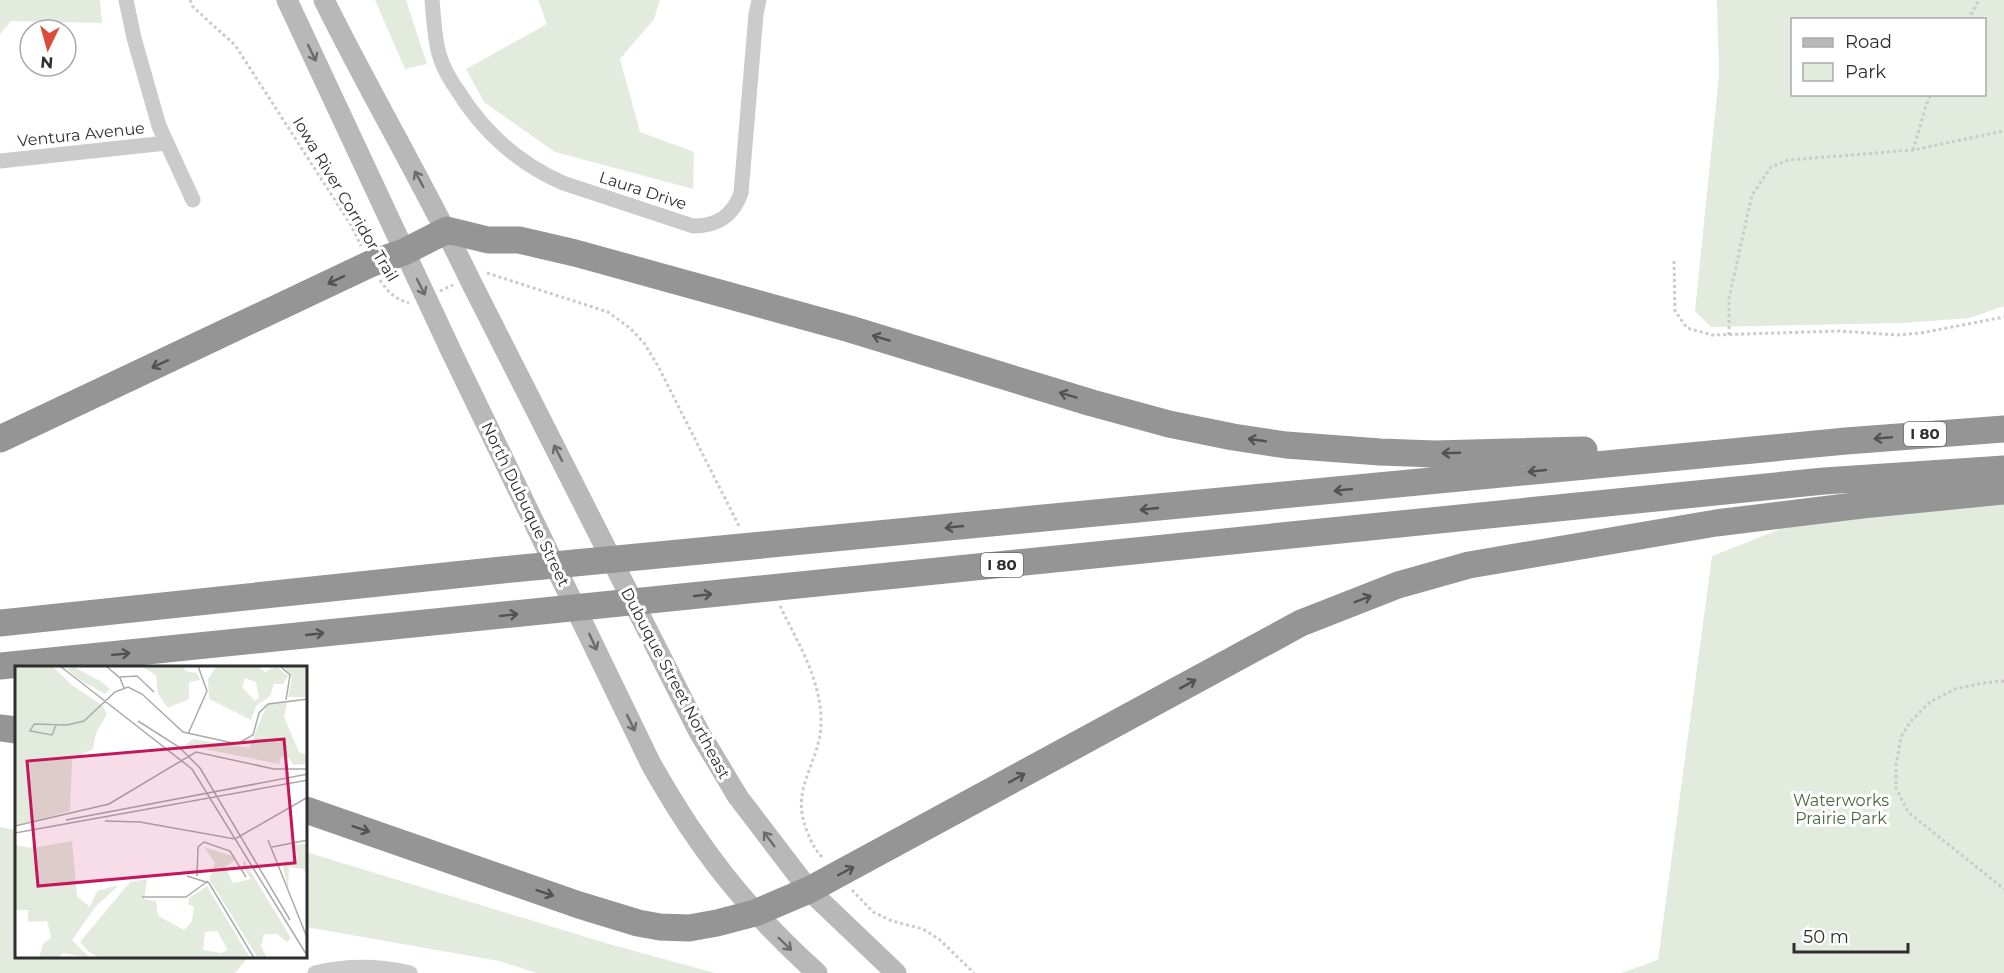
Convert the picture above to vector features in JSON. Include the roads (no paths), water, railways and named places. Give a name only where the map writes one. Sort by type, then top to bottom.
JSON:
[{"type":"highway","points":[[0,439],[370,264],[404,252],[447,230],[488,240],[519,240],[575,253],[850,329],[1092,403],[1169,424],[1233,437],[1351,451],[1435,454],[1846,441]]},
{"type":"highway","name":"I 80","points":[[0,623],[502,570],[1846,441],[2004,429]]},
{"type":"highway","name":"I 80","points":[[0,666],[1824,481],[2004,469]]},
{"type":"highway","points":[[308,811],[638,924],[689,928],[755,913],[809,890],[1301,623],[1398,585],[1469,565],[1716,523],[2004,491]]},
{"type":"highway","points":[[0,728],[15,730]]},
{"type":"main road","name":"North Dubuque Street","points":[[287,0],[404,252],[651,765],[701,846],[755,913],[817,973]]},
{"type":"main road","points":[[324,0],[356,64],[447,230]]},
{"type":"main road","name":"Dubuque Street Northeast","points":[[447,230],[468,277],[699,732],[738,797],[809,890],[896,973]]},
{"type":"street","points":[[126,0],[149,95],[166,143],[193,200]]},
{"type":"street","name":"Laura Drive","points":[[432,0],[434,33],[448,76],[476,117],[499,142],[519,159],[563,183],[693,226],[706,226],[719,222],[730,214],[738,204],[741,193],[759,0]]},
{"type":"street","name":"Ventura Avenue","points":[[0,161],[166,143]]},
{"type":"street","points":[[315,973],[338,968],[367,966],[410,973]]},
{"type":"park label","name":"Waterworks Prairie Park","points":[[1841,809]]}]
